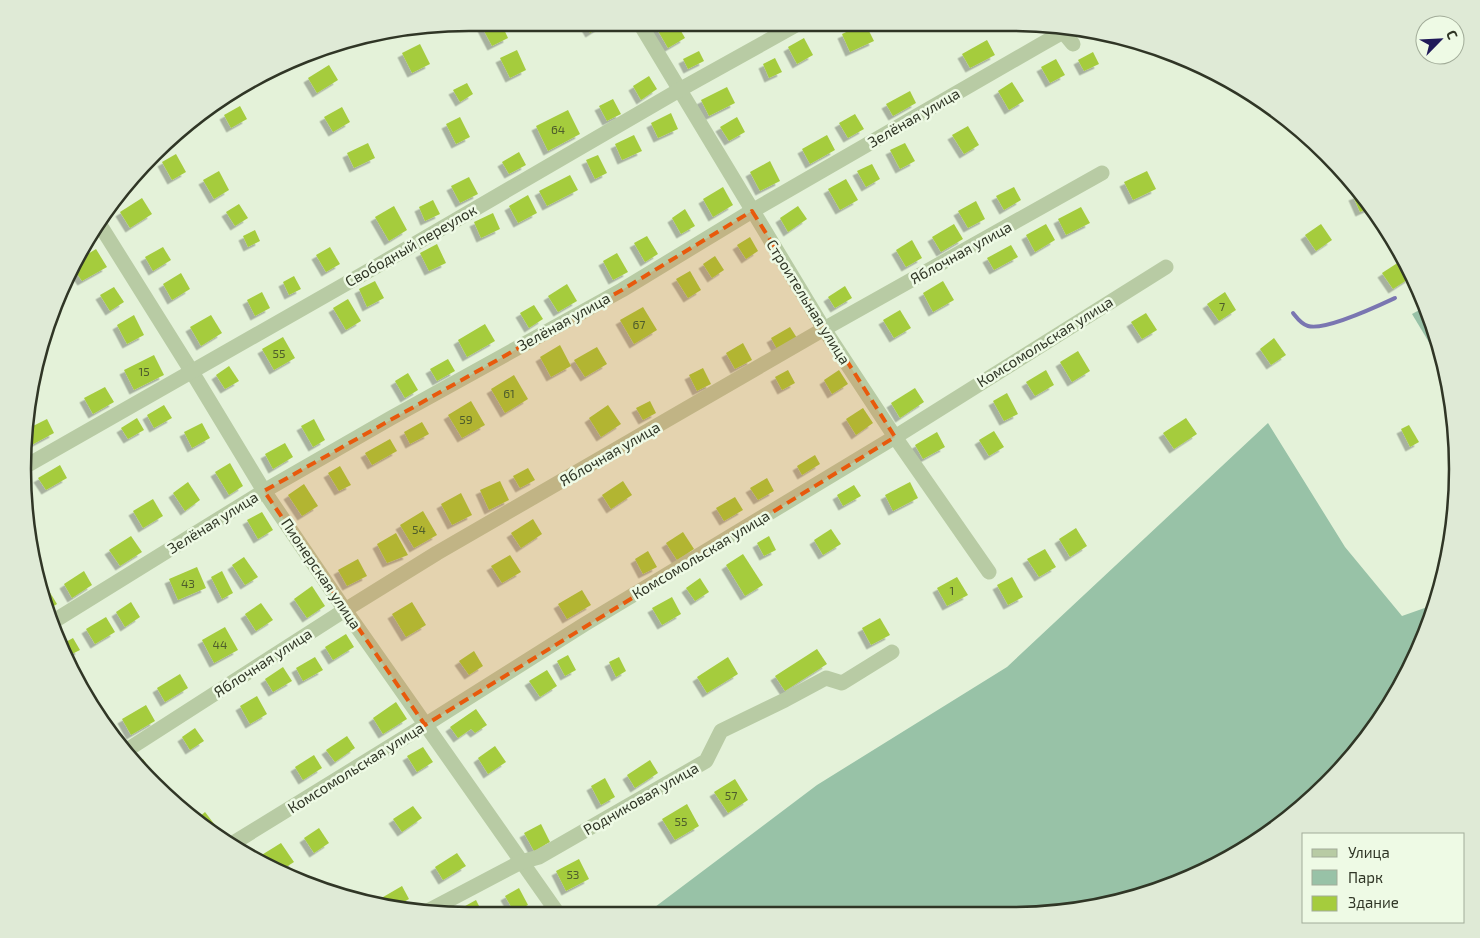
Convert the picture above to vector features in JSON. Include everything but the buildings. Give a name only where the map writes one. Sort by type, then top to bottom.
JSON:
[{"type":"street","name":"Строительная улица","points":[[644,31],[824,329],[895,437],[990,572]]},
{"type":"street","name":"Свободный переулок","points":[[31,463],[785,31]]},
{"type":"street","name":"Зелёная улица","points":[[58,619],[264,491],[622,290],[752,211],[1059,34]]},
{"type":"street","name":"Зелёная улица","points":[[1065,35],[1073,44]]},
{"type":"street","name":"Яблочная улица","points":[[131,747],[437,553],[824,329],[1102,173]]},
{"type":"street","name":"Пионерская улица","points":[[103,229],[264,491],[553,907]]},
{"type":"street","name":"Комсомольская улица","points":[[238,840],[426,725],[585,624],[895,437],[1166,266]]},
{"type":"street","name":"Родниковая улица","points":[[438,906],[521,862],[539,856],[706,761],[721,731],[826,678],[842,683],[892,652]]},
{"type":"highlighted area","points":[[752,211],[895,437],[425,725],[264,491],[622,290]]},
{"type":"green space","points":[[1419,310],[1431,346],[1412,314]]},
{"type":"green space","points":[[1268,423],[1345,547],[1402,616],[1427,607],[1404,663],[1390,688],[1358,735],[1321,779],[1277,816],[1230,848],[1205,862],[1152,884],[1096,898],[1040,906],[655,907],[817,785],[1007,667]]},
{"type":"waterway","points":[[1293,313],[1303,324],[1316,327],[1352,317],[1395,298]]}]
